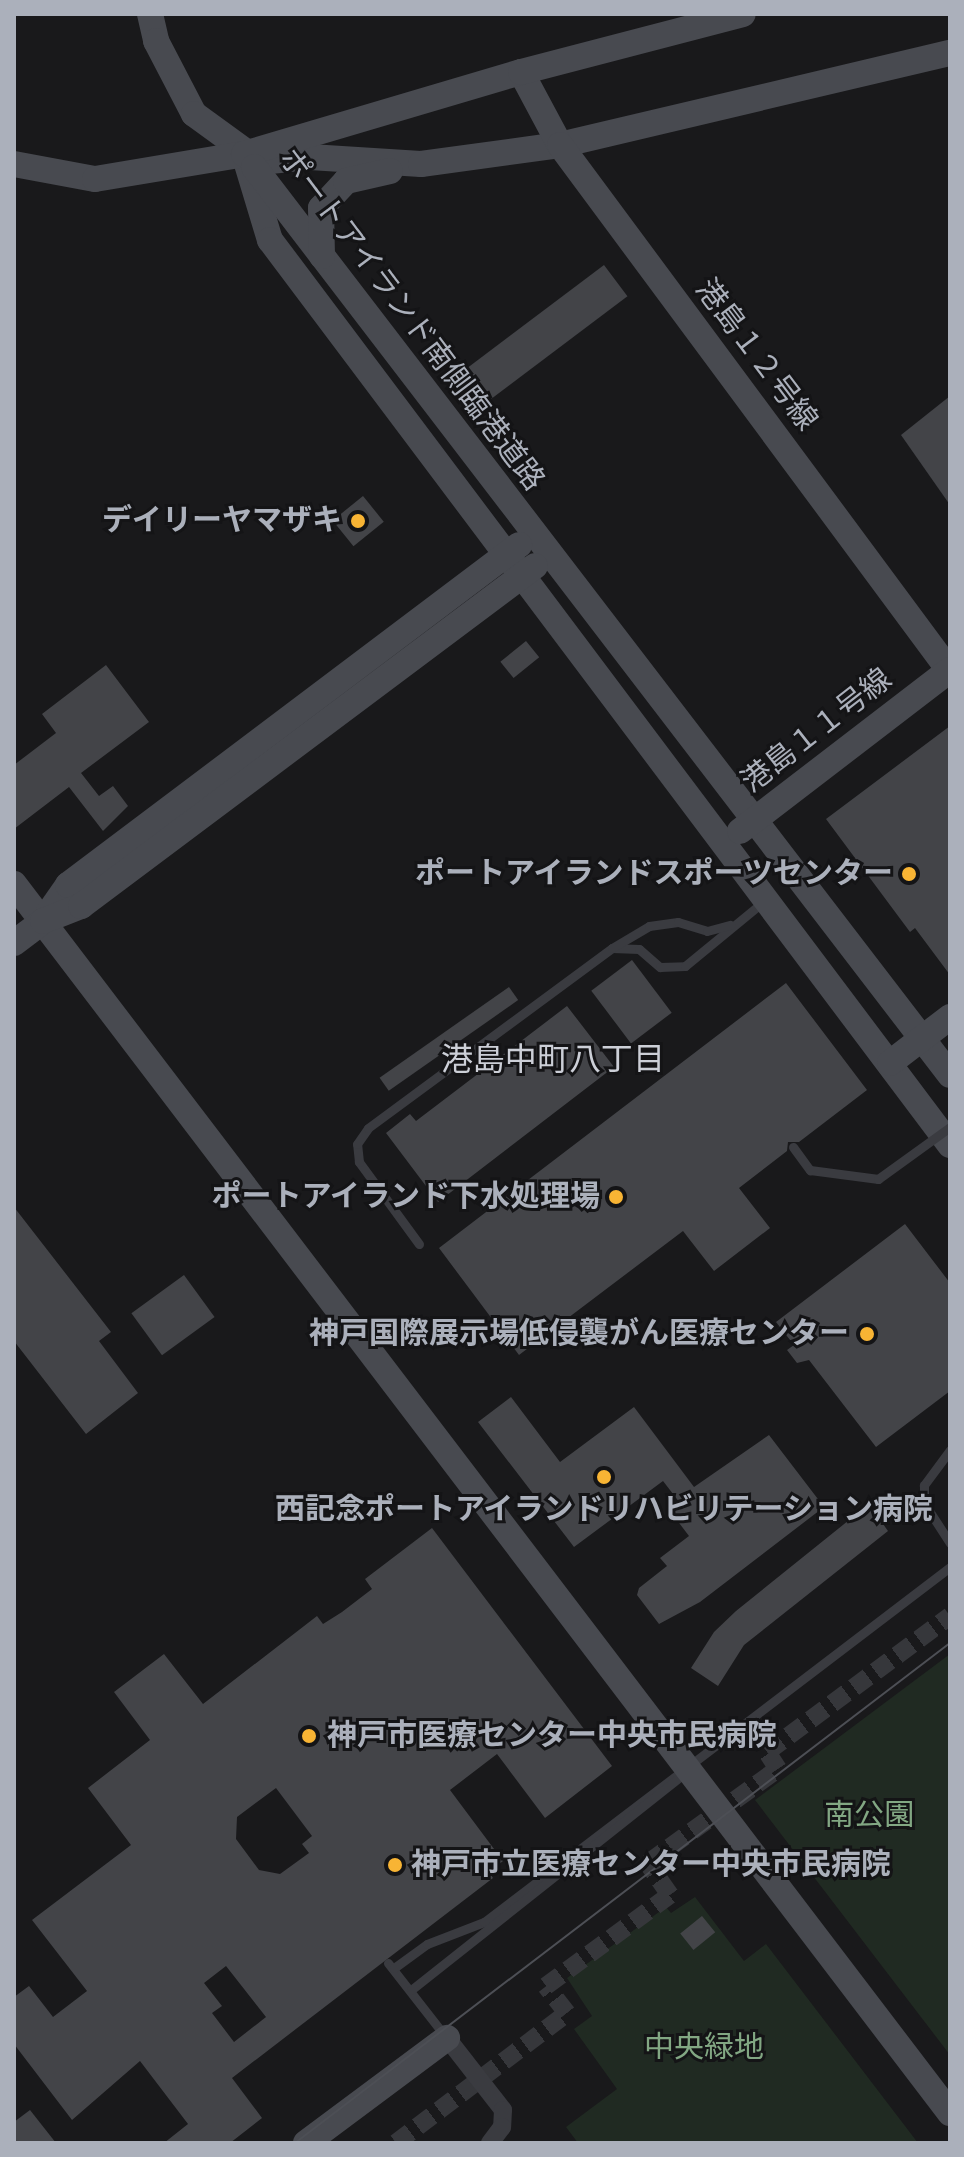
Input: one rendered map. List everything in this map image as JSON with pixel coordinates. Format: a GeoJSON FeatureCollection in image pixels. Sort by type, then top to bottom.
{"type":"FeatureCollection","features":[{"type":"Feature","properties":{"kind":"street"},"geometry":{"type":"LineString","coordinates":[[150,14],[156,41],[194,114],[244,154],[260,162],[310,157],[421,164]]}},
{"type":"Feature","properties":{"kind":"street"},"geometry":{"type":"LineString","coordinates":[[14,164],[95,179],[244,154],[521,72],[743,14]]}},
{"type":"Feature","properties":{"kind":"street"},"geometry":{"type":"LineString","coordinates":[[322,256],[321,208],[346,181],[421,164],[560,145],[950,53]]}},
{"type":"Feature","properties":{"kind":"street","name":"港島１２号線"},"geometry":{"type":"LineString","coordinates":[[521,72],[560,145],[950,670]]}},
{"type":"Feature","properties":{"kind":"street","name":"ポートアイランド南側臨港道路"},"geometry":{"type":"LineString","coordinates":[[244,154],[754,820],[947,1066]]}},
{"type":"Feature","properties":{"kind":"street","name":"ポートアイランド南側臨港道路"},"geometry":{"type":"LineString","coordinates":[[244,154],[270,240],[950,1145]]}},
{"type":"Feature","properties":{"kind":"street"},"geometry":{"type":"LineString","coordinates":[[14,943],[43,921],[81,906],[542,543]]}},
{"type":"Feature","properties":{"kind":"street","name":"港島１１号線"},"geometry":{"type":"LineString","coordinates":[[723,843],[950,670]]}},
{"type":"Feature","properties":{"kind":"street"},"geometry":{"type":"LineString","coordinates":[[14,884],[950,2113]]}},
{"type":"Feature","properties":{"kind":"street"},"geometry":{"type":"LineString","coordinates":[[890,1063],[950,1017]]}},
{"type":"Feature","properties":{"kind":"street"},"geometry":{"type":"LineString","coordinates":[[910,1090],[947,1066]]}},
{"type":"Feature","properties":{"kind":"street"},"geometry":{"type":"LineString","coordinates":[[306,2143],[447,2038],[503,2110],[502,2127],[490,2143]]}},
{"type":"Feature","properties":{"kind":"lane"},"geometry":{"type":"LineString","coordinates":[[612,948],[639,949],[660,967],[685,966],[730,925],[766,899]]}},
{"type":"Feature","properties":{"kind":"lane"},"geometry":{"type":"LineString","coordinates":[[419,1244],[359,1162],[357,1144],[368,1128],[612,948],[649,926],[678,922],[707,931],[730,925]]}},
{"type":"Feature","properties":{"kind":"lane"},"geometry":{"type":"LineString","coordinates":[[793,1147],[810,1170],[878,1179],[950,1127]]}},
{"type":"Feature","properties":{"kind":"lane"},"geometry":{"type":"LineString","coordinates":[[950,1450],[924,1485],[924,1503],[950,1543]]}},
{"type":"Feature","properties":{"kind":"lane"},"geometry":{"type":"LineString","coordinates":[[447,2038],[391,1966],[427,1944],[484,1922],[950,1567]]}},
{"type":"Feature","properties":{"kind":"lane"},"geometry":{"type":"LineString","coordinates":[[411,1990],[668,1791],[687,1768]]}},
{"type":"Feature","properties":{"kind":"green space","name":"南公園"},"geometry":{"type":"Polygon","coordinates":[[[950,1654],[950,2055],[755,1800],[950,1654]]]}},
{"type":"Feature","properties":{"kind":"green space","name":"中央緑地"},"geometry":{"type":"Polygon","coordinates":[[[695,1897],[744,1961],[766,1944],[918,2143],[578,2143],[566,2127],[617,2089],[574,2029],[592,2016],[567,1978],[666,1907],[671,1913],[695,1897]]]}},
{"type":"Feature","properties":{"kind":"building"},"geometry":{"type":"Polygon","coordinates":[[[604,265],[627,296],[482,406],[459,375],[604,265]]]}},
{"type":"Feature","properties":{"kind":"building"},"geometry":{"type":"Polygon","coordinates":[[[950,396],[950,505],[901,435],[950,396]]]}},
{"type":"Feature","properties":{"kind":"building","name":"デイリーヤマザキ"},"geometry":{"type":"Polygon","coordinates":[[[363,496],[384,522],[353,546],[333,521],[363,496]]]}},
{"type":"Feature","properties":{"kind":"building"},"geometry":{"type":"Polygon","coordinates":[[[526,641],[539,657],[514,678],[500,662],[526,641]]]}},
{"type":"Feature","properties":{"kind":"building"},"geometry":{"type":"Polygon","coordinates":[[[106,665],[149,722],[81,773],[99,796],[113,786],[128,806],[103,831],[69,787],[14,829],[14,765],[56,733],[42,714],[106,665]]]}},
{"type":"Feature","properties":{"kind":"building","name":"ポートアイランドスポーツセンター"},"geometry":{"type":"Polygon","coordinates":[[[950,726],[950,975],[915,928],[910,932],[826,819],[950,726]]]}},
{"type":"Feature","properties":{"kind":"building"},"geometry":{"type":"Polygon","coordinates":[[[632,960],[672,1013],[631,1043],[591,991],[632,960]]]}},
{"type":"Feature","properties":{"kind":"building","name":"ポートアイランド下水処理場"},"geometry":{"type":"Polygon","coordinates":[[[786,983],[867,1090],[799,1142],[788,1142],[787,1151],[739,1188],[770,1228],[714,1271],[683,1231],[519,1355],[439,1248],[786,983]]]}},
{"type":"Feature","properties":{"kind":"building"},"geometry":{"type":"Polygon","coordinates":[[[509,987],[518,1000],[389,1091],[380,1078],[509,987]]]}},
{"type":"Feature","properties":{"kind":"building"},"geometry":{"type":"Polygon","coordinates":[[[567,1006],[614,1067],[438,1202],[386,1133],[410,1114],[416,1121],[567,1006]]]}},
{"type":"Feature","properties":{"kind":"building"},"geometry":{"type":"Polygon","coordinates":[[[14,1207],[111,1332],[99,1341],[138,1393],[86,1434],[14,1341],[14,1207]]]}},
{"type":"Feature","properties":{"kind":"building","name":"神戸国際展示場低侵襲がん医療センター"},"geometry":{"type":"Polygon","coordinates":[[[905,1224],[950,1283],[950,1391],[876,1447],[809,1360],[797,1363],[787,1350],[794,1345],[776,1322],[905,1224]]]}},
{"type":"Feature","properties":{"kind":"building"},"geometry":{"type":"Polygon","coordinates":[[[184,1275],[215,1317],[162,1355],[131,1313],[184,1275]]]}},
{"type":"Feature","properties":{"kind":"building"},"geometry":{"type":"Polygon","coordinates":[[[511,1397],[560,1462],[634,1407],[694,1487],[769,1435],[824,1507],[700,1602],[659,1624],[637,1595],[639,1588],[667,1566],[660,1558],[689,1536],[670,1511],[680,1503],[663,1481],[574,1547],[478,1422],[511,1397]]]}},
{"type":"Feature","properties":{"kind":"building"},"geometry":{"type":"Polygon","coordinates":[[[869,1504],[888,1531],[744,1645],[718,1686],[691,1668],[714,1632],[736,1611],[869,1504]]]}},
{"type":"Feature","properties":{"kind":"building","name":"神戸市立医療センター中央市民病院"},"geometry":{"type":"Polygon","coordinates":[[[432,1528],[612,1766],[545,1818],[497,1754],[450,1790],[503,1861],[489,1872],[493,1878],[232,2078],[262,2118],[230,2143],[164,2143],[188,2124],[140,2061],[72,2120],[14,2044],[14,1997],[29,1986],[53,2017],[87,1991],[32,1920],[131,1845],[88,1788],[150,1740],[114,1692],[164,1654],[203,1704],[317,1616],[323,1624],[372,1589],[365,1579],[432,1528]],[[276,1788],[237,1817],[236,1839],[259,1870],[280,1874],[309,1853],[302,1844],[312,1836],[276,1788]],[[226,1966],[204,1983],[222,2006],[212,2013],[234,2042],[266,2017],[226,1966]]]}},
{"type":"Feature","properties":{"kind":"building"},"geometry":{"type":"Polygon","coordinates":[[[702,1916],[715,1932],[693,1950],[680,1934],[702,1916]]]}},
{"type":"Feature","properties":{"kind":"building"},"geometry":{"type":"Polygon","coordinates":[[[30,2110],[56,2143],[14,2143],[14,2122],[30,2110]]]}},
{"type":"Feature","properties":{"kind":"tunnel"},"geometry":{"type":"LineString","coordinates":[[396,2143],[567,2013],[546,1986],[670,1895],[648,1863],[778,1769],[767,1752],[950,1616]]}},
{"type":"Feature","properties":{"kind":"tram line"},"geometry":{"type":"LineString","coordinates":[[295,2143],[950,1643]]}},
{"type":"Feature","properties":{"kind":"place","name":"デイリーヤマザキ"},"geometry":{"type":"Point","coordinates":[358,521]}},
{"type":"Feature","properties":{"kind":"place","name":"ポートアイランドスポーツセンター"},"geometry":{"type":"Point","coordinates":[909,874]}},
{"type":"Feature","properties":{"kind":"place","name":"ポートアイランド下水処理場"},"geometry":{"type":"Point","coordinates":[616,1197]}},
{"type":"Feature","properties":{"kind":"place","name":"神戸国際展示場低侵襲がん医療センター"},"geometry":{"type":"Point","coordinates":[867,1334]}},
{"type":"Feature","properties":{"kind":"place","name":"西記念ポートアイランドリハビリテーション病院"},"geometry":{"type":"Point","coordinates":[604,1477]}},
{"type":"Feature","properties":{"kind":"place","name":"神戸市医療センター中央市民病院"},"geometry":{"type":"Point","coordinates":[309,1736]}},
{"type":"Feature","properties":{"kind":"place","name":"神戸市立医療センター中央市民病院"},"geometry":{"type":"Point","coordinates":[395,1865]}},
{"type":"Feature","properties":{"kind":"district","name":"港島中町八丁目"},"geometry":{"type":"Point","coordinates":[553,1061]}}]}
